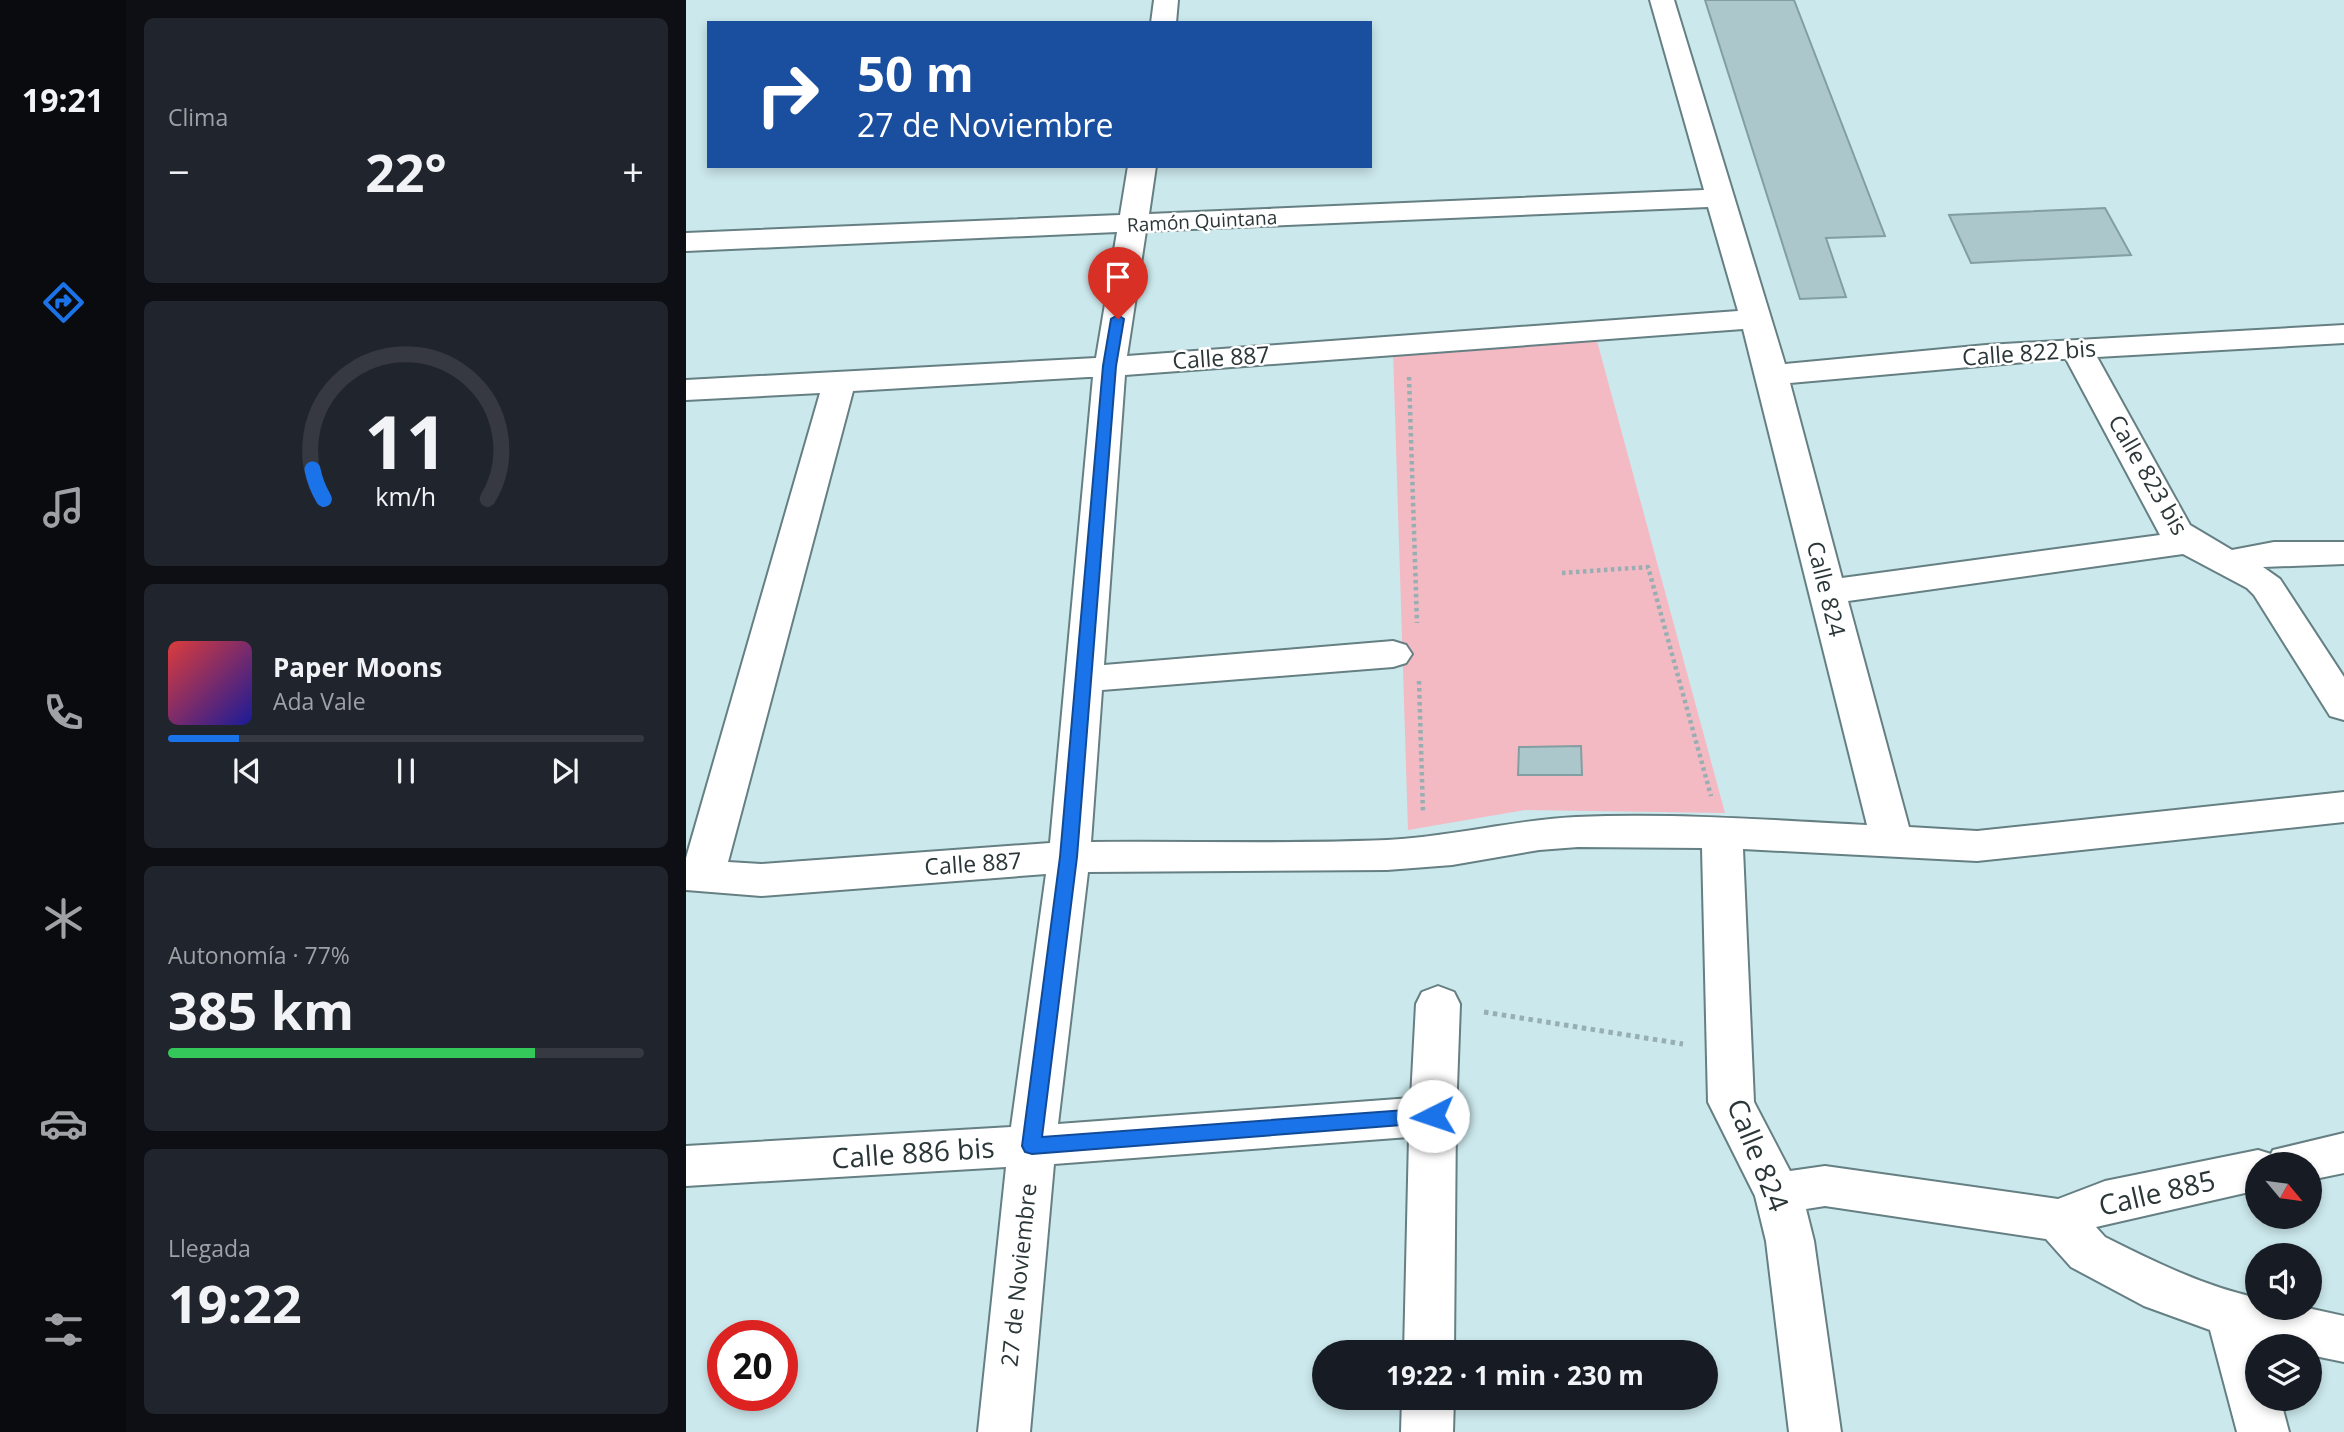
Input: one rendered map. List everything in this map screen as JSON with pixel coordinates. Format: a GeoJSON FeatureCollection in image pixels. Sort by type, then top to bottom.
{"type":"FeatureCollection","features":[{"type":"Feature","properties":{"kind":"street"},"geometry":{"type":"LineString","coordinates":[[1163,21],[1166,0]]}},
{"type":"Feature","properties":{"kind":"street"},"geometry":{"type":"LineString","coordinates":[[1662,0],[1772,375]]}},
{"type":"Feature","properties":{"kind":"street","name":"27 de Noviembre"},"geometry":{"type":"LineString","coordinates":[[1004,1432],[1032,1146],[1069,857],[1110,366],[1142,168]]}},
{"type":"Feature","properties":{"kind":"street","name":"Ramón Quintana"},"geometry":{"type":"LineString","coordinates":[[686,242],[1719,198]]}},
{"type":"Feature","properties":{"kind":"street","name":"Calle 887"},"geometry":{"type":"LineString","coordinates":[[686,390],[839,384],[1756,319]]}},
{"type":"Feature","properties":{"kind":"street","name":"Calle 822 bis"},"geometry":{"type":"LineString","coordinates":[[1772,375],[1842,366],[2344,334]]}},
{"type":"Feature","properties":{"kind":"street","name":"Calle 823 bis"},"geometry":{"type":"LineString","coordinates":[[2077,350],[2176,532],[2188,542],[2260,580],[2267,587],[2344,707]]}},
{"type":"Feature","properties":{"kind":"street","name":"Calle 824"},"geometry":{"type":"LineString","coordinates":[[1772,375],[1892,842]]}},
{"type":"Feature","properties":{"kind":"street"},"geometry":{"type":"LineString","coordinates":[[695,875],[839,384]]}},
{"type":"Feature","properties":{"kind":"street"},"geometry":{"type":"LineString","coordinates":[[1826,592],[2188,542]]}},
{"type":"Feature","properties":{"kind":"street"},"geometry":{"type":"LineString","coordinates":[[2226,563],[2274,553],[2344,553]]}},
{"type":"Feature","properties":{"kind":"street"},"geometry":{"type":"LineString","coordinates":[[1085,679],[1410,654]]}},
{"type":"Feature","properties":{"kind":"street","name":"Calle 887"},"geometry":{"type":"LineString","coordinates":[[695,875],[761,880],[1069,857],[1405,853],[1578,832],[1722,834],[1977,846],[2344,807]]}},
{"type":"Feature","properties":{"kind":"street","name":"Calle 824"},"geometry":{"type":"LineString","coordinates":[[1722,834],[1731,1102],[1747,1138],[1778,1193],[1790,1241],[1815,1432]]}},
{"type":"Feature","properties":{"kind":"street"},"geometry":{"type":"LineString","coordinates":[[1429,1340],[1438,1004]]}},
{"type":"Feature","properties":{"kind":"street","name":"Calle 886 bis"},"geometry":{"type":"LineString","coordinates":[[686,1166],[1032,1146],[1433,1116]]}},
{"type":"Feature","properties":{"kind":"street"},"geometry":{"type":"LineString","coordinates":[[2322,1157],[2344,1153]]}},
{"type":"Feature","properties":{"kind":"street","name":"Calle 885"},"geometry":{"type":"LineString","coordinates":[[2059,1220],[2105,1202],[2245,1173]]}},
{"type":"Feature","properties":{"kind":"street"},"geometry":{"type":"LineString","coordinates":[[1778,1193],[1825,1186],[2059,1220],[2088,1252],[2162,1290],[2231,1315],[2344,1339]]}},
{"type":"Feature","properties":{"kind":"street"},"geometry":{"type":"LineString","coordinates":[[2231,1315],[2263,1432]]}},
{"type":"Feature","properties":{"kind":"street"},"geometry":{"type":"LineString","coordinates":[[1427,1432],[1428,1410]]}},
{"type":"Feature","properties":{"kind":"path"},"geometry":{"type":"LineString","coordinates":[[1405,853],[1410,654],[1408,344]]}},
{"type":"Feature","properties":{"kind":"path"},"geometry":{"type":"LineString","coordinates":[[1562,573],[1648,567],[1722,834]]}},
{"type":"Feature","properties":{"kind":"path"},"geometry":{"type":"LineString","coordinates":[[1438,1004],[1730,1052]]}},
{"type":"Feature","properties":{"kind":"shaded area"},"geometry":{"type":"Polygon","coordinates":[[[1597,341],[1725,813],[1525,810],[1408,830],[1393,351],[1597,341]]]}},
{"type":"Feature","properties":{"kind":"building"},"geometry":{"type":"Polygon","coordinates":[[[1705,0],[1794,0],[1885,236],[1826,238],[1846,297],[1800,299],[1705,0]]]}},
{"type":"Feature","properties":{"kind":"building"},"geometry":{"type":"Polygon","coordinates":[[[2105,208],[2131,255],[1971,263],[1949,215],[2105,208]]]}},
{"type":"Feature","properties":{"kind":"building"},"geometry":{"type":"Polygon","coordinates":[[[1581,746],[1582,775],[1518,775],[1519,747],[1581,746]]]}},
{"type":"Feature","properties":{"kind":"route"},"geometry":{"type":"LineString","coordinates":[[1118,319],[1110,366],[1069,857],[1032,1146],[1433,1116]]}}]}
